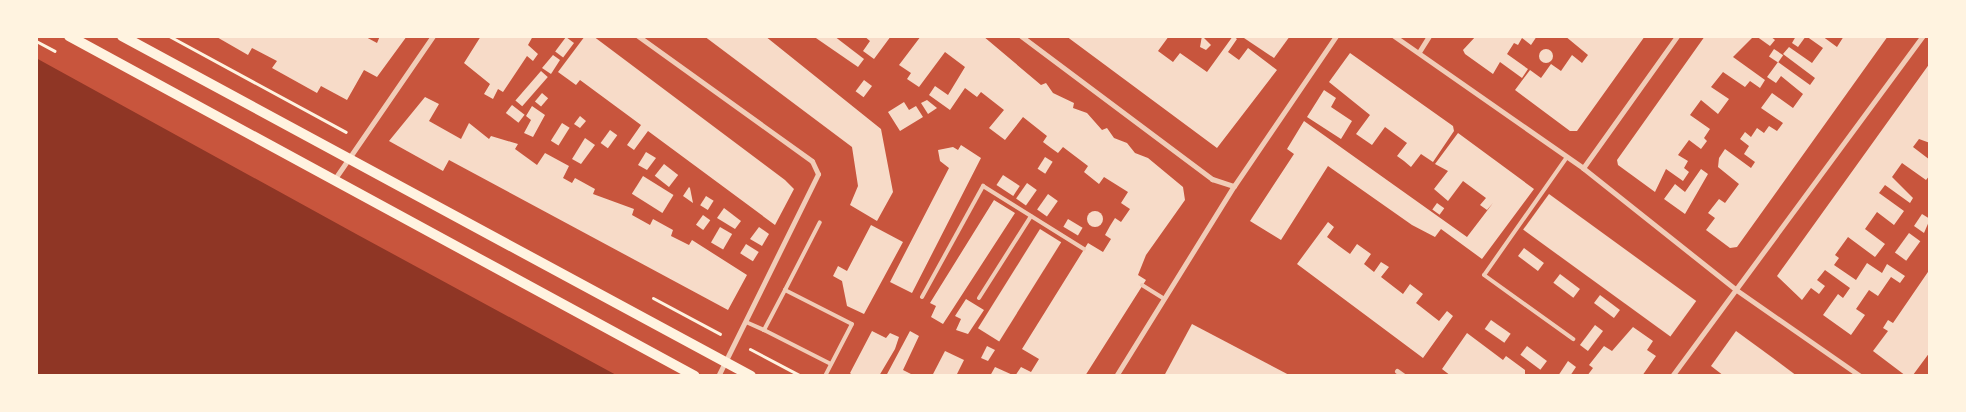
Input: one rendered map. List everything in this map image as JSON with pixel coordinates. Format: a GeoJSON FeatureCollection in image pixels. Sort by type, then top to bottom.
{"type":"FeatureCollection","features":[{"type":"Feature","properties":{"kind":"main road"},"geometry":{"type":"LineString","coordinates":[[69,36],[695,376]]}},
{"type":"Feature","properties":{"kind":"main road"},"geometry":{"type":"LineString","coordinates":[[122,36],[751,376]]}},
{"type":"Feature","properties":{"kind":"street"},"geometry":{"type":"LineString","coordinates":[[334,180],[358,139],[433,36]]}},
{"type":"Feature","properties":{"kind":"street"},"geometry":{"type":"LineString","coordinates":[[638,36],[812,161],[818,174],[718,376]]}},
{"type":"Feature","properties":{"kind":"street"},"geometry":{"type":"LineString","coordinates":[[1021,36],[1212,179],[1234,186]]}},
{"type":"Feature","properties":{"kind":"street"},"geometry":{"type":"LineString","coordinates":[[1116,376],[1234,186],[1336,36]]}},
{"type":"Feature","properties":{"kind":"street"},"geometry":{"type":"LineString","coordinates":[[1394,36],[1568,157],[1735,289],[1860,376]]}},
{"type":"Feature","properties":{"kind":"street"},"geometry":{"type":"LineString","coordinates":[[1419,52],[1429,36]]}},
{"type":"Feature","properties":{"kind":"street"},"geometry":{"type":"LineString","coordinates":[[1583,168],[1677,36]]}},
{"type":"Feature","properties":{"kind":"street"},"geometry":{"type":"LineString","coordinates":[[1672,376],[1923,36]]}},
{"type":"Feature","properties":{"kind":"street"},"geometry":{"type":"LineString","coordinates":[[1397,371],[1404,376]]}},
{"type":"Feature","properties":{"kind":"lane"},"geometry":{"type":"LineString","coordinates":[[1568,157],[1484,275],[1573,339]]}},
{"type":"Feature","properties":{"kind":"lane"},"geometry":{"type":"LineString","coordinates":[[922,297],[983,186],[1084,249]]}},
{"type":"Feature","properties":{"kind":"lane"},"geometry":{"type":"LineString","coordinates":[[979,298],[1031,216]]}},
{"type":"Feature","properties":{"kind":"lane"},"geometry":{"type":"LineString","coordinates":[[764,330],[820,222]]}},
{"type":"Feature","properties":{"kind":"lane"},"geometry":{"type":"LineString","coordinates":[[1142,286],[1164,299]]}},
{"type":"Feature","properties":{"kind":"lane"},"geometry":{"type":"LineString","coordinates":[[785,290],[852,324],[825,376]]}},
{"type":"Feature","properties":{"kind":"lane"},"geometry":{"type":"LineString","coordinates":[[746,322],[831,364]]}},
{"type":"Feature","properties":{"kind":"path"},"geometry":{"type":"LineString","coordinates":[[169,36],[358,139]]}},
{"type":"Feature","properties":{"kind":"path"},"geometry":{"type":"LineString","coordinates":[[642,293],[800,376]]}},
{"type":"Feature","properties":{"kind":"shaded area"},"geometry":{"type":"Polygon","coordinates":[[[36,58],[358,235],[618,376],[36,376],[36,58]]]}},
{"type":"Feature","properties":{"kind":"building"},"geometry":{"type":"Polygon","coordinates":[[[215,36],[364,36],[377,43],[380,36],[407,36],[377,77],[364,70],[347,100],[321,86],[317,93],[272,68],[277,61],[252,48],[248,55],[215,36]]]}},
{"type":"Feature","properties":{"kind":"building"},"geometry":{"type":"Polygon","coordinates":[[[481,36],[533,36],[528,45],[538,54],[533,61],[527,56],[503,92],[498,89],[493,99],[484,94],[490,84],[464,63],[481,36]]]}},
{"type":"Feature","properties":{"kind":"building"},"geometry":{"type":"Polygon","coordinates":[[[585,36],[593,36],[785,180],[794,189],[775,225],[648,131],[634,150],[627,145],[641,125],[580,80],[576,85],[558,72],[585,36]]]}},
{"type":"Feature","properties":{"kind":"building"},"geometry":{"type":"Polygon","coordinates":[[[704,36],[765,36],[881,129],[893,192],[877,221],[850,205],[858,186],[852,147],[704,36]]]}},
{"type":"Feature","properties":{"kind":"building"},"geometry":{"type":"Polygon","coordinates":[[[813,36],[834,36],[864,59],[858,67],[813,36]]]}},
{"type":"Feature","properties":{"kind":"building"},"geometry":{"type":"Polygon","coordinates":[[[864,36],[891,36],[874,59],[863,51],[870,41],[864,36]]]}},
{"type":"Feature","properties":{"kind":"building"},"geometry":{"type":"Polygon","coordinates":[[[921,36],[983,36],[1041,85],[1046,83],[1053,93],[1074,103],[1073,108],[1087,113],[1102,130],[1107,128],[1114,138],[1127,143],[1135,153],[1148,158],[1183,187],[1185,200],[1146,255],[1138,275],[1146,280],[1085,376],[1015,376],[1021,367],[1031,372],[1039,359],[1022,349],[1088,243],[1103,252],[1111,239],[1105,235],[1115,218],[1121,222],[1130,209],[1121,203],[1128,192],[1104,177],[1099,184],[1084,172],[1088,166],[1063,147],[1058,153],[1043,142],[1047,136],[1023,117],[1005,140],[989,128],[1004,110],[981,92],[977,97],[965,88],[950,110],[929,95],[935,86],[948,95],[965,67],[945,52],[919,87],[907,79],[911,73],[899,65],[921,36]]]}},
{"type":"Feature","properties":{"kind":"building"},"geometry":{"type":"Polygon","coordinates":[[[1066,36],[1169,36],[1158,51],[1173,62],[1180,53],[1207,72],[1233,36],[1237,39],[1228,52],[1239,60],[1248,48],[1277,70],[1217,148],[1066,36]]]}},
{"type":"Feature","properties":{"kind":"building"},"geometry":{"type":"Polygon","coordinates":[[[1202,36],[1211,45],[1206,50],[1200,47],[1202,36]]]}},
{"type":"Feature","properties":{"kind":"building"},"geometry":{"type":"Polygon","coordinates":[[[1241,36],[1290,36],[1274,58],[1241,36]]]}},
{"type":"Feature","properties":{"kind":"building"},"geometry":{"type":"Polygon","coordinates":[[[1476,36],[1537,36],[1531,45],[1522,38],[1518,45],[1514,43],[1507,54],[1528,69],[1522,78],[1500,62],[1493,74],[1465,54],[1463,50],[1476,36]]]}},
{"type":"Feature","properties":{"kind":"building"},"geometry":{"type":"Polygon","coordinates":[[[1565,36],[1645,36],[1577,131],[1570,131],[1515,90],[1530,70],[1541,78],[1551,64],[1561,71],[1572,55],[1582,63],[1588,55],[1565,36]]]}},
{"type":"Feature","properties":{"kind":"building"},"geometry":{"type":"Polygon","coordinates":[[[1705,36],[1754,36],[1733,57],[1765,80],[1760,88],[1750,81],[1745,87],[1723,72],[1711,87],[1729,99],[1718,114],[1701,100],[1690,115],[1710,129],[1704,138],[1707,141],[1701,149],[1689,140],[1678,155],[1688,161],[1684,168],[1689,172],[1683,181],[1666,169],[1655,192],[1618,165],[1617,160],[1705,36]]]}},
{"type":"Feature","properties":{"kind":"building"},"geometry":{"type":"Polygon","coordinates":[[[1756,36],[1770,36],[1775,40],[1770,46],[1756,36]]]}},
{"type":"Feature","properties":{"kind":"building"},"geometry":{"type":"Polygon","coordinates":[[[1796,36],[1806,36],[1798,47],[1792,43],[1796,36]]]}},
{"type":"Feature","properties":{"kind":"building"},"geometry":{"type":"Polygon","coordinates":[[[1806,36],[1822,36],[1837,47],[1844,36],[1888,36],[1737,247],[1730,248],[1706,230],[1715,218],[1708,213],[1719,199],[1725,203],[1739,184],[1718,167],[1719,158],[1725,149],[1751,168],[1755,162],[1744,154],[1749,146],[1740,139],[1745,132],[1751,137],[1757,128],[1764,133],[1769,126],[1777,131],[1783,123],[1761,108],[1772,93],[1793,108],[1803,94],[1781,76],[1776,83],[1767,77],[1778,62],[1810,85],[1815,78],[1783,54],[1789,47],[1812,63],[1823,48],[1806,36]]]}},
{"type":"Feature","properties":{"kind":"building"},"geometry":{"type":"Polygon","coordinates":[[[566,37],[574,43],[563,57],[555,51],[566,37]]]}},
{"type":"Feature","properties":{"kind":"building"},"geometry":{"type":"Polygon","coordinates":[[[1543,49],[1549,49],[1553,56],[1549,63],[1543,63],[1539,59],[1539,53],[1543,49]]]}},
{"type":"Feature","properties":{"kind":"building"},"geometry":{"type":"Polygon","coordinates":[[[1774,49],[1783,55],[1778,63],[1769,56],[1774,49]]]}},
{"type":"Feature","properties":{"kind":"building"},"geometry":{"type":"Polygon","coordinates":[[[1350,53],[1453,126],[1454,131],[1433,162],[1421,154],[1411,167],[1397,156],[1407,143],[1385,127],[1372,145],[1356,134],[1370,115],[1329,82],[1350,53]]]}},
{"type":"Feature","properties":{"kind":"building"},"geometry":{"type":"Polygon","coordinates":[[[553,55],[560,60],[551,74],[542,68],[553,55]]]}},
{"type":"Feature","properties":{"kind":"building"},"geometry":{"type":"Polygon","coordinates":[[[1930,63],[1930,143],[1919,139],[1913,147],[1930,160],[1930,175],[1926,180],[1902,163],[1892,177],[1913,198],[1910,203],[1885,185],[1879,193],[1904,211],[1894,225],[1877,212],[1865,229],[1885,244],[1875,257],[1848,237],[1835,255],[1839,258],[1834,265],[1856,280],[1867,263],[1882,273],[1887,264],[1905,276],[1900,283],[1891,277],[1878,296],[1869,290],[1856,309],[1865,315],[1851,335],[1823,315],[1838,294],[1843,298],[1850,288],[1825,270],[1817,280],[1825,286],[1819,294],[1811,288],[1802,300],[1777,276],[1930,63]]]}},
{"type":"Feature","properties":{"kind":"building"},"geometry":{"type":"Polygon","coordinates":[[[541,71],[548,77],[522,106],[515,100],[541,71]]]}},
{"type":"Feature","properties":{"kind":"building"},"geometry":{"type":"Polygon","coordinates":[[[864,80],[872,86],[864,97],[856,91],[864,80]]]}},
{"type":"Feature","properties":{"kind":"building"},"geometry":{"type":"Polygon","coordinates":[[[1324,90],[1336,98],[1331,107],[1352,121],[1341,139],[1307,117],[1324,90]]]}},
{"type":"Feature","properties":{"kind":"building"},"geometry":{"type":"Polygon","coordinates":[[[542,93],[548,98],[541,107],[535,101],[542,93]]]}},
{"type":"Feature","properties":{"kind":"building"},"geometry":{"type":"Polygon","coordinates":[[[425,97],[439,104],[429,121],[461,139],[469,123],[489,139],[491,136],[518,144],[515,149],[537,165],[545,153],[569,166],[563,178],[572,183],[575,178],[595,189],[593,194],[634,209],[632,215],[650,225],[653,219],[673,230],[671,236],[689,245],[692,240],[747,275],[728,310],[449,160],[443,171],[389,141],[425,97]]]}},
{"type":"Feature","properties":{"kind":"building"},"geometry":{"type":"Polygon","coordinates":[[[927,100],[937,108],[928,114],[921,103],[927,100]]]}},
{"type":"Feature","properties":{"kind":"building"},"geometry":{"type":"Polygon","coordinates":[[[904,102],[909,110],[916,106],[923,117],[900,131],[888,112],[904,102]]]}},
{"type":"Feature","properties":{"kind":"building"},"geometry":{"type":"Polygon","coordinates":[[[512,105],[525,115],[518,123],[506,113],[512,105]]]}},
{"type":"Feature","properties":{"kind":"building"},"geometry":{"type":"Polygon","coordinates":[[[532,106],[545,115],[533,137],[524,133],[531,120],[526,116],[532,106]]]}},
{"type":"Feature","properties":{"kind":"building"},"geometry":{"type":"Polygon","coordinates":[[[580,116],[586,121],[580,128],[574,124],[580,116]]]}},
{"type":"Feature","properties":{"kind":"building"},"geometry":{"type":"Polygon","coordinates":[[[1304,121],[1467,237],[1493,203],[1487,210],[1480,205],[1486,198],[1463,181],[1448,201],[1434,189],[1448,171],[1435,164],[1458,133],[1534,189],[1482,259],[1441,229],[1435,237],[1412,225],[1328,166],[1281,240],[1250,221],[1294,154],[1287,149],[1304,121]]]}},
{"type":"Feature","properties":{"kind":"building"},"geometry":{"type":"Polygon","coordinates":[[[562,123],[570,128],[559,146],[551,141],[562,123]]]}},
{"type":"Feature","properties":{"kind":"building"},"geometry":{"type":"Polygon","coordinates":[[[610,130],[617,135],[608,148],[601,143],[610,130]]]}},
{"type":"Feature","properties":{"kind":"building"},"geometry":{"type":"Polygon","coordinates":[[[585,138],[595,145],[581,164],[572,159],[585,138]]]}},
{"type":"Feature","properties":{"kind":"building"},"geometry":{"type":"Polygon","coordinates":[[[961,145],[981,158],[912,293],[890,282],[949,168],[940,161],[938,150],[953,147],[958,150],[961,145]]]}},
{"type":"Feature","properties":{"kind":"building"},"geometry":{"type":"Polygon","coordinates":[[[646,152],[656,158],[647,170],[638,165],[646,152]]]}},
{"type":"Feature","properties":{"kind":"building"},"geometry":{"type":"Polygon","coordinates":[[[1045,157],[1053,162],[1045,174],[1038,169],[1045,157]]]}},
{"type":"Feature","properties":{"kind":"building"},"geometry":{"type":"Polygon","coordinates":[[[664,164],[678,175],[669,187],[655,176],[664,164]]]}},
{"type":"Feature","properties":{"kind":"building"},"geometry":{"type":"Polygon","coordinates":[[[1701,169],[1708,174],[1685,214],[1664,199],[1675,184],[1685,192],[1701,169]]]}},
{"type":"Feature","properties":{"kind":"building"},"geometry":{"type":"Polygon","coordinates":[[[1003,175],[1020,186],[1013,196],[996,185],[1003,175]]]}},
{"type":"Feature","properties":{"kind":"building"},"geometry":{"type":"Polygon","coordinates":[[[643,176],[674,195],[662,213],[632,194],[643,176]]]}},
{"type":"Feature","properties":{"kind":"building"},"geometry":{"type":"Polygon","coordinates":[[[1027,183],[1037,190],[1026,205],[1016,199],[1027,183]]]}},
{"type":"Feature","properties":{"kind":"building"},"geometry":{"type":"Polygon","coordinates":[[[690,188],[693,203],[683,196],[690,188]]]}},
{"type":"Feature","properties":{"kind":"building"},"geometry":{"type":"Polygon","coordinates":[[[1048,194],[1058,201],[1047,216],[1037,210],[1048,194]]]}},
{"type":"Feature","properties":{"kind":"building"},"geometry":{"type":"Polygon","coordinates":[[[1549,194],[1696,301],[1670,337],[1523,230],[1549,194]]]}},
{"type":"Feature","properties":{"kind":"building"},"geometry":{"type":"Polygon","coordinates":[[[706,196],[714,201],[708,210],[700,205],[706,196]]]}},
{"type":"Feature","properties":{"kind":"building"},"geometry":{"type":"Polygon","coordinates":[[[994,200],[1015,213],[943,324],[931,317],[936,306],[930,303],[994,200]]]}},
{"type":"Feature","properties":{"kind":"building"},"geometry":{"type":"Polygon","coordinates":[[[1437,203],[1444,208],[1440,215],[1432,209],[1437,203]]]}},
{"type":"Feature","properties":{"kind":"building"},"geometry":{"type":"Polygon","coordinates":[[[724,208],[741,221],[735,229],[717,218],[724,208]]]}},
{"type":"Feature","properties":{"kind":"building"},"geometry":{"type":"Polygon","coordinates":[[[1095,211],[1103,219],[1095,227],[1087,219],[1095,211]]]}},
{"type":"Feature","properties":{"kind":"building"},"geometry":{"type":"Polygon","coordinates":[[[1922,214],[1930,219],[1924,233],[1914,226],[1922,214]]]}},
{"type":"Feature","properties":{"kind":"building"},"geometry":{"type":"Polygon","coordinates":[[[703,215],[710,220],[703,230],[696,225],[703,215]]]}},
{"type":"Feature","properties":{"kind":"building"},"geometry":{"type":"Polygon","coordinates":[[[1068,219],[1083,228],[1078,235],[1063,227],[1068,219]]]}},
{"type":"Feature","properties":{"kind":"building"},"geometry":{"type":"Polygon","coordinates":[[[1328,222],[1334,227],[1327,237],[1350,254],[1357,244],[1371,254],[1364,264],[1374,272],[1381,262],[1389,267],[1381,277],[1403,294],[1410,284],[1423,294],[1416,303],[1439,321],[1447,311],[1453,316],[1423,358],[1297,264],[1328,222]]]}},
{"type":"Feature","properties":{"kind":"building"},"geometry":{"type":"Polygon","coordinates":[[[871,225],[903,242],[864,314],[847,306],[842,281],[833,276],[838,266],[847,271],[871,225]]]}},
{"type":"Feature","properties":{"kind":"building"},"geometry":{"type":"Polygon","coordinates":[[[720,227],[732,234],[723,250],[711,243],[720,227]]]}},
{"type":"Feature","properties":{"kind":"building"},"geometry":{"type":"Polygon","coordinates":[[[759,227],[769,234],[762,246],[750,239],[759,227]]]}},
{"type":"Feature","properties":{"kind":"building"},"geometry":{"type":"Polygon","coordinates":[[[1040,229],[1061,242],[999,341],[978,328],[1040,229]]]}},
{"type":"Feature","properties":{"kind":"building"},"geometry":{"type":"Polygon","coordinates":[[[1909,233],[1920,241],[1906,261],[1895,252],[1909,233]]]}},
{"type":"Feature","properties":{"kind":"building"},"geometry":{"type":"Polygon","coordinates":[[[746,244],[759,252],[753,261],[740,253],[746,244]]]}},
{"type":"Feature","properties":{"kind":"building"},"geometry":{"type":"Polygon","coordinates":[[[1524,248],[1544,263],[1538,271],[1518,256],[1524,248]]]}},
{"type":"Feature","properties":{"kind":"building"},"geometry":{"type":"Polygon","coordinates":[[[1930,269],[1930,352],[1913,375],[1906,376],[1873,351],[1888,331],[1883,328],[1888,320],[1893,323],[1930,269]]]}},
{"type":"Feature","properties":{"kind":"building"},"geometry":{"type":"Polygon","coordinates":[[[1560,274],[1580,289],[1573,298],[1553,283],[1560,274]]]}},
{"type":"Feature","properties":{"kind":"building"},"geometry":{"type":"Polygon","coordinates":[[[1600,295],[1620,310],[1614,318],[1594,303],[1600,295]]]}},
{"type":"Feature","properties":{"kind":"building"},"geometry":{"type":"Polygon","coordinates":[[[966,299],[984,310],[968,334],[956,330],[961,319],[955,316],[966,299]]]}},
{"type":"Feature","properties":{"kind":"building"},"geometry":{"type":"Polygon","coordinates":[[[1491,320],[1511,334],[1504,343],[1485,329],[1491,320]]]}},
{"type":"Feature","properties":{"kind":"building"},"geometry":{"type":"Polygon","coordinates":[[[1192,324],[1291,376],[1164,376],[1192,324]]]}},
{"type":"Feature","properties":{"kind":"building"},"geometry":{"type":"Polygon","coordinates":[[[1595,325],[1603,331],[1588,351],[1580,345],[1595,325]]]}},
{"type":"Feature","properties":{"kind":"building"},"geometry":{"type":"Polygon","coordinates":[[[1633,327],[1653,341],[1647,350],[1656,356],[1642,376],[1587,376],[1593,368],[1589,365],[1604,346],[1612,351],[1633,327]]]}},
{"type":"Feature","properties":{"kind":"building"},"geometry":{"type":"Polygon","coordinates":[[[872,331],[886,338],[890,333],[899,337],[895,349],[879,376],[853,376],[850,373],[872,331]]]}},
{"type":"Feature","properties":{"kind":"building"},"geometry":{"type":"Polygon","coordinates":[[[910,331],[919,336],[903,370],[915,376],[886,376],[910,331]]]}},
{"type":"Feature","properties":{"kind":"building"},"geometry":{"type":"Polygon","coordinates":[[[1736,331],[1797,376],[1724,376],[1711,366],[1736,331]]]}},
{"type":"Feature","properties":{"kind":"building"},"geometry":{"type":"Polygon","coordinates":[[[1467,333],[1503,360],[1506,356],[1525,370],[1525,376],[1451,376],[1442,369],[1467,333]]]}},
{"type":"Feature","properties":{"kind":"building"},"geometry":{"type":"Polygon","coordinates":[[[987,346],[995,350],[988,361],[981,358],[987,346]]]}},
{"type":"Feature","properties":{"kind":"building"},"geometry":{"type":"Polygon","coordinates":[[[1527,346],[1547,361],[1540,370],[1520,355],[1527,346]]]}},
{"type":"Feature","properties":{"kind":"building"},"geometry":{"type":"Polygon","coordinates":[[[945,351],[964,360],[956,376],[932,376],[945,351]]]}},
{"type":"Feature","properties":{"kind":"building"},"geometry":{"type":"Polygon","coordinates":[[[1568,361],[1576,367],[1570,376],[1558,376],[1568,361]]]}},
{"type":"Feature","properties":{"kind":"building"},"geometry":{"type":"Polygon","coordinates":[[[995,367],[1015,376],[990,376],[995,367]]]}}]}
